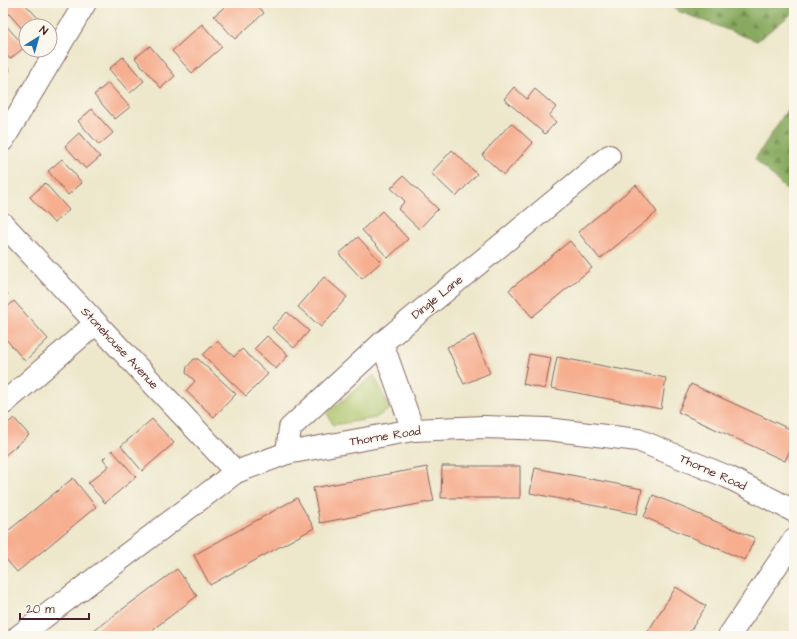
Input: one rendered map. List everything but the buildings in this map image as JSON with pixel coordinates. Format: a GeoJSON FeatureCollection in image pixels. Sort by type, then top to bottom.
{"type":"FeatureCollection","features":[{"type":"Feature","properties":{"kind":"street"},"geometry":{"type":"LineString","coordinates":[[3,140],[85,3]]}},
{"type":"Feature","properties":{"kind":"street","name":"Dingle Lane"},"geometry":{"type":"LineString","coordinates":[[287,453],[290,428],[382,343],[609,156]]}},
{"type":"Feature","properties":{"kind":"street","name":"Stonehouse Avenue"},"geometry":{"type":"LineString","coordinates":[[3,224],[236,472]]}},
{"type":"Feature","properties":{"kind":"street"},"geometry":{"type":"LineString","coordinates":[[3,404],[96,323]]}},
{"type":"Feature","properties":{"kind":"street"},"geometry":{"type":"LineString","coordinates":[[382,343],[413,430]]}},
{"type":"Feature","properties":{"kind":"street","name":"Thorne Road"},"geometry":{"type":"LineString","coordinates":[[19,636],[236,472],[287,453],[413,430],[500,427],[547,430],[638,440],[728,477],[794,511]]}},
{"type":"Feature","properties":{"kind":"street"},"geometry":{"type":"LineString","coordinates":[[729,636],[794,540]]}},
{"type":"Feature","properties":{"kind":"green space"},"geometry":{"type":"Polygon","coordinates":[[[671,3],[794,3],[794,12],[757,41],[678,11],[671,3]]]}},
{"type":"Feature","properties":{"kind":"green space"},"geometry":{"type":"Polygon","coordinates":[[[794,99],[794,197],[755,159],[794,99]]]}},
{"type":"Feature","properties":{"kind":"green space"},"geometry":{"type":"Polygon","coordinates":[[[374,375],[390,409],[375,418],[333,425],[327,413],[374,375]]]}}]}
